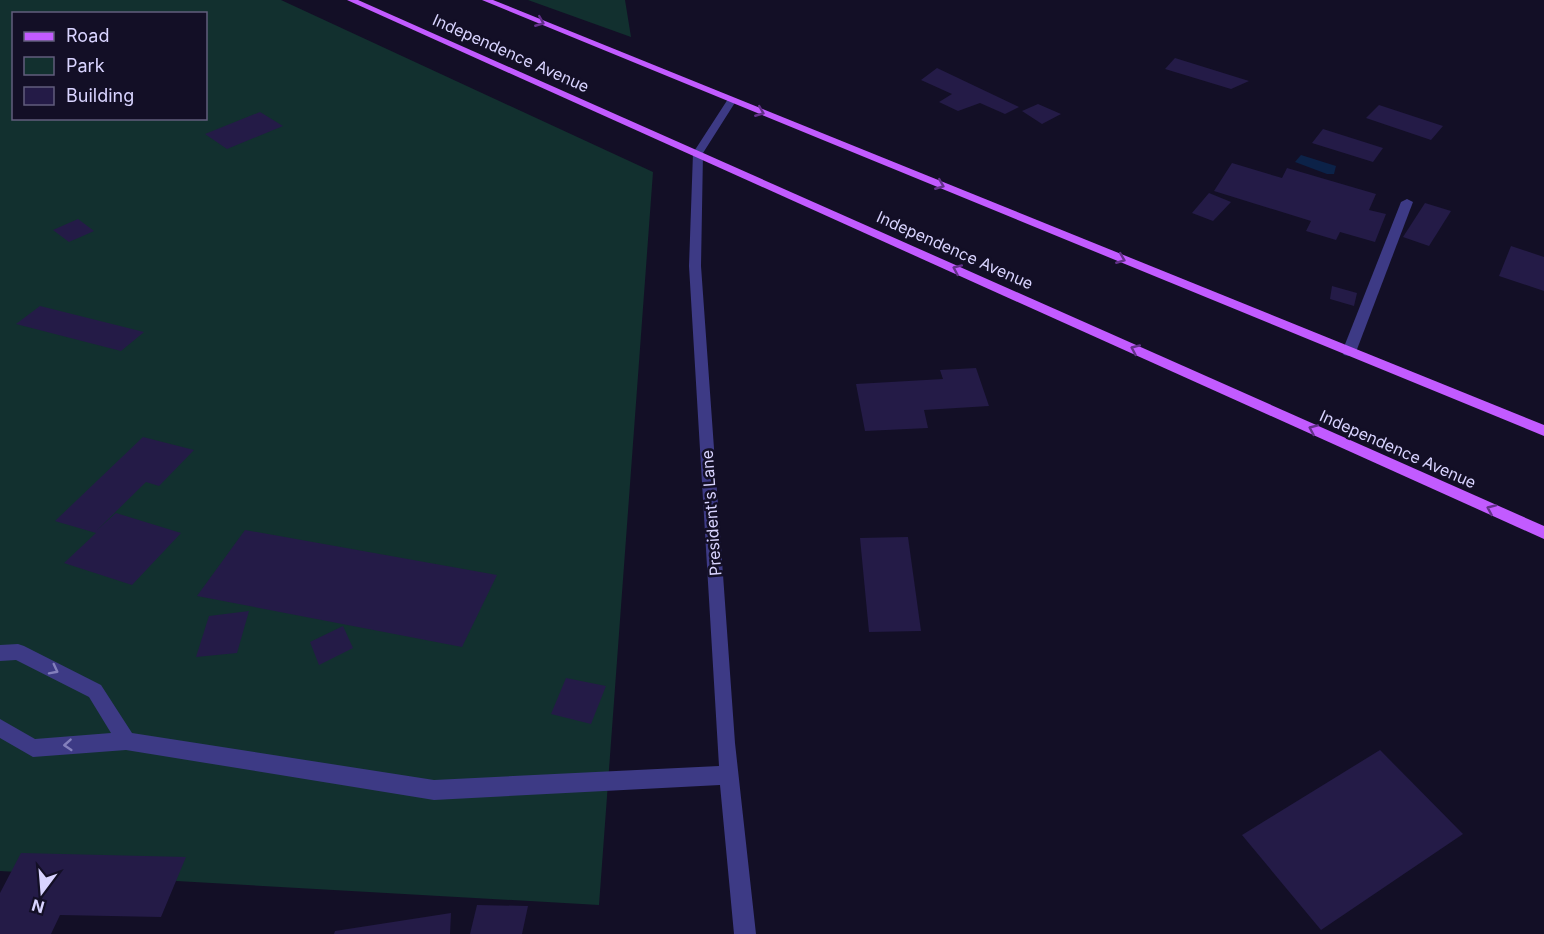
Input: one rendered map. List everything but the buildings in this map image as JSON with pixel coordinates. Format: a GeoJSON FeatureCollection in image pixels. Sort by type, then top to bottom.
{"type":"FeatureCollection","features":[{"type":"Feature","properties":{"kind":"main road","name":"Independence Avenue"},"geometry":{"type":"LineString","coordinates":[[351,0],[698,153],[1544,533]]}},
{"type":"Feature","properties":{"kind":"main road"},"geometry":{"type":"LineString","coordinates":[[486,0],[1544,430]]}},
{"type":"Feature","properties":{"kind":"street"},"geometry":{"type":"LineString","coordinates":[[698,153],[731,100]]}},
{"type":"Feature","properties":{"kind":"street","name":"President's Lane"},"geometry":{"type":"LineString","coordinates":[[698,153],[695,266],[729,774],[745,934]]}},
{"type":"Feature","properties":{"kind":"street"},"geometry":{"type":"LineString","coordinates":[[1349,352],[1407,202]]}},
{"type":"Feature","properties":{"kind":"street"},"geometry":{"type":"LineString","coordinates":[[0,653],[18,652],[94,691],[126,741]]}},
{"type":"Feature","properties":{"kind":"street"},"geometry":{"type":"LineString","coordinates":[[0,728],[33,748],[126,741],[434,790],[729,774]]}},
{"type":"Feature","properties":{"kind":"green space"},"geometry":{"type":"Polygon","coordinates":[[[0,0],[281,0],[653,172],[599,905],[0,871],[0,0]]]}},
{"type":"Feature","properties":{"kind":"green space"},"geometry":{"type":"Polygon","coordinates":[[[528,0],[625,0],[631,37],[528,0]]]}},
{"type":"Feature","properties":{"kind":"water"},"geometry":{"type":"Polygon","coordinates":[[[1301,155],[1336,166],[1334,174],[1327,174],[1295,162],[1301,155]]]}}]}
